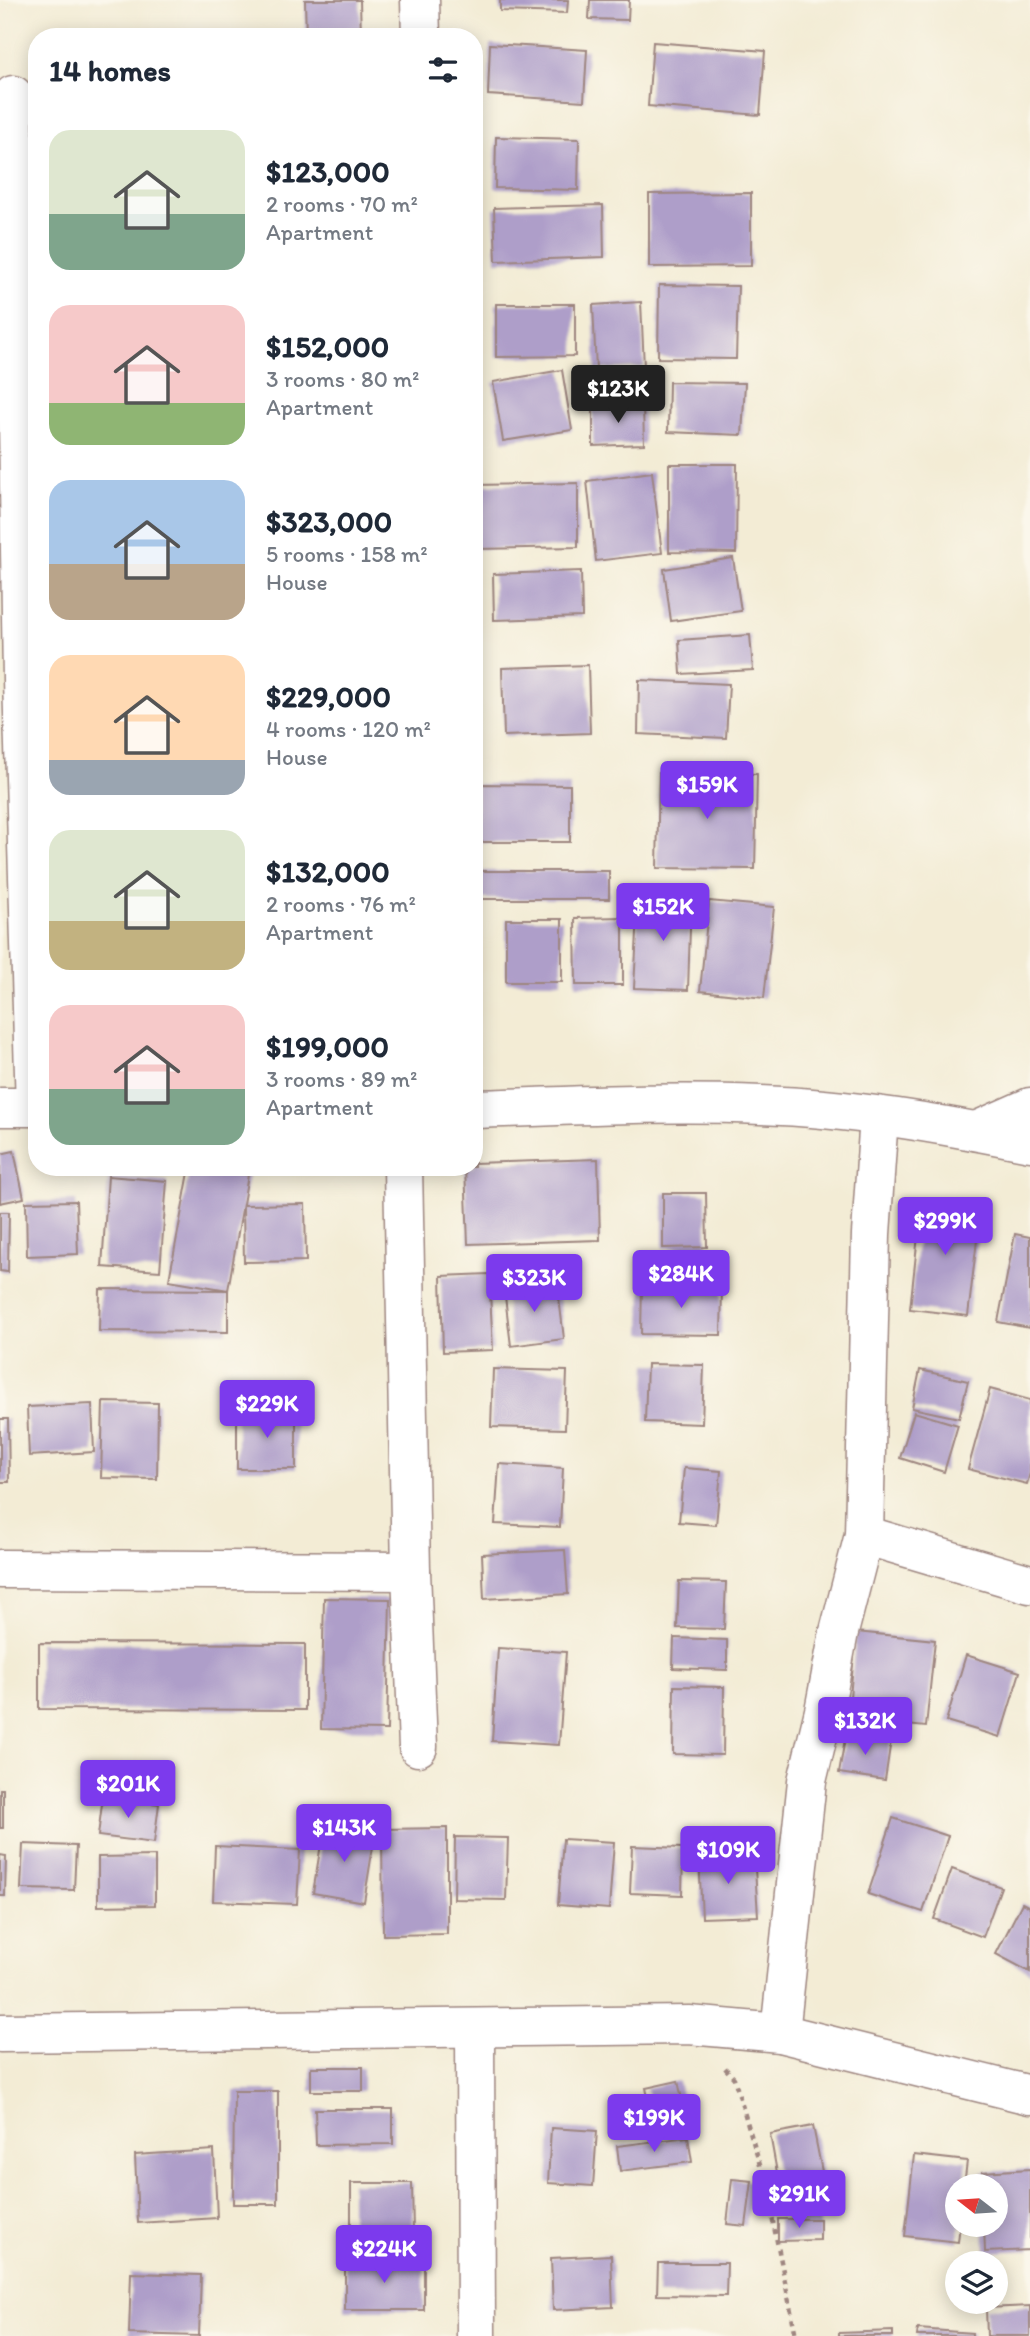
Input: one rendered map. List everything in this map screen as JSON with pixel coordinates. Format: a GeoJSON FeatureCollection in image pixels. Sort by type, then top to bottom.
{"type":"FeatureCollection","features":[{"type":"Feature","properties":{"kind":"street"},"geometry":{"type":"LineString","coordinates":[[420,0],[421,28]]}},
{"type":"Feature","properties":{"kind":"street"},"geometry":{"type":"LineString","coordinates":[[17,95],[24,1107]]}},
{"type":"Feature","properties":{"kind":"street"},"geometry":{"type":"LineString","coordinates":[[483,1108],[752,1104],[879,1116],[1030,1142]]}},
{"type":"Feature","properties":{"kind":"street"},"geometry":{"type":"LineString","coordinates":[[976,1131],[1030,1107]]}},
{"type":"Feature","properties":{"kind":"street"},"geometry":{"type":"LineString","coordinates":[[780,2033],[807,1781],[839,1632],[864,1535],[871,1234],[879,1116]]}},
{"type":"Feature","properties":{"kind":"street"},"geometry":{"type":"LineString","coordinates":[[403,1176],[411,1570],[418,1747]]}},
{"type":"Feature","properties":{"kind":"street"},"geometry":{"type":"LineString","coordinates":[[864,1535],[1030,1584]]}},
{"type":"Feature","properties":{"kind":"street"},"geometry":{"type":"LineString","coordinates":[[0,1569],[411,1570]]}},
{"type":"Feature","properties":{"kind":"street"},"geometry":{"type":"LineString","coordinates":[[0,2034],[689,2025],[780,2033],[1030,2095]]}},
{"type":"Feature","properties":{"kind":"street"},"geometry":{"type":"LineString","coordinates":[[475,2028],[476,2336]]}},
{"type":"Feature","properties":{"kind":"path"},"geometry":{"type":"LineString","coordinates":[[689,2025],[734,2078],[765,2182],[796,2336]]}},
{"type":"Feature","properties":{"kind":"building"},"geometry":{"type":"Polygon","coordinates":[[[305,0],[360,0],[361,28],[306,28],[305,0]]]}},
{"type":"Feature","properties":{"kind":"building"},"geometry":{"type":"Polygon","coordinates":[[[500,0],[568,0],[567,13],[500,11],[500,0]]]}},
{"type":"Feature","properties":{"kind":"building"},"geometry":{"type":"Polygon","coordinates":[[[590,0],[629,0],[628,20],[589,19],[590,0]]]}},
{"type":"Feature","properties":{"kind":"building"},"geometry":{"type":"Polygon","coordinates":[[[653,42],[765,51],[760,115],[648,106],[653,42]]]}},
{"type":"Feature","properties":{"kind":"building"},"geometry":{"type":"Polygon","coordinates":[[[490,44],[587,50],[584,101],[488,95],[490,44]]]}},
{"type":"Feature","properties":{"kind":"building"},"geometry":{"type":"Polygon","coordinates":[[[496,137],[579,139],[578,190],[495,188],[496,137]]]}},
{"type":"Feature","properties":{"kind":"building"},"geometry":{"type":"Polygon","coordinates":[[[751,193],[751,266],[649,267],[649,194],[751,193]]]}},
{"type":"Feature","properties":{"kind":"building"},"geometry":{"type":"Polygon","coordinates":[[[603,205],[604,257],[496,261],[494,208],[603,205]]]}},
{"type":"Feature","properties":{"kind":"building"},"geometry":{"type":"Polygon","coordinates":[[[659,285],[738,286],[736,359],[658,358],[659,285]]]}},
{"type":"Feature","properties":{"kind":"building"},"geometry":{"type":"Polygon","coordinates":[[[641,302],[644,367],[596,370],[593,305],[641,302]]]}},
{"type":"Feature","properties":{"kind":"building"},"geometry":{"type":"Polygon","coordinates":[[[496,304],[575,304],[575,356],[496,357],[496,304]]]}},
{"type":"Feature","properties":{"kind":"building"},"geometry":{"type":"Polygon","coordinates":[[[562,370],[572,430],[503,441],[493,382],[562,370]]]}},
{"type":"Feature","properties":{"kind":"building"},"geometry":{"type":"Polygon","coordinates":[[[669,382],[745,383],[742,435],[668,432],[669,382]]]}},
{"type":"Feature","properties":{"kind":"building"},"geometry":{"type":"Polygon","coordinates":[[[643,404],[644,444],[593,446],[593,405],[643,404]]]}},
{"type":"Feature","properties":{"kind":"building"},"geometry":{"type":"Polygon","coordinates":[[[669,464],[737,464],[736,553],[669,552],[669,464]]]}},
{"type":"Feature","properties":{"kind":"building"},"geometry":{"type":"Polygon","coordinates":[[[652,472],[662,553],[596,561],[587,481],[652,472]]]}},
{"type":"Feature","properties":{"kind":"building"},"geometry":{"type":"Polygon","coordinates":[[[578,483],[578,547],[483,549],[483,485],[578,483]]]}},
{"type":"Feature","properties":{"kind":"building"},"geometry":{"type":"Polygon","coordinates":[[[733,558],[741,611],[671,621],[664,569],[733,558]]]}},
{"type":"Feature","properties":{"kind":"building"},"geometry":{"type":"Polygon","coordinates":[[[581,571],[582,617],[494,620],[493,574],[581,571]]]}},
{"type":"Feature","properties":{"kind":"building"},"geometry":{"type":"Polygon","coordinates":[[[750,635],[753,670],[681,674],[679,640],[750,635]]]}},
{"type":"Feature","properties":{"kind":"building"},"geometry":{"type":"Polygon","coordinates":[[[588,665],[590,733],[504,736],[502,668],[588,665]]]}},
{"type":"Feature","properties":{"kind":"building"},"geometry":{"type":"Polygon","coordinates":[[[639,680],[729,684],[726,738],[638,734],[639,680]]]}},
{"type":"Feature","properties":{"kind":"building"},"geometry":{"type":"Polygon","coordinates":[[[659,772],[757,774],[755,869],[657,868],[659,772]]]}},
{"type":"Feature","properties":{"kind":"building"},"geometry":{"type":"Polygon","coordinates":[[[483,784],[570,785],[570,842],[483,842],[483,784]]]}},
{"type":"Feature","properties":{"kind":"building"},"geometry":{"type":"Polygon","coordinates":[[[483,871],[609,871],[609,899],[483,899],[483,871]]]}},
{"type":"Feature","properties":{"kind":"building"},"geometry":{"type":"Polygon","coordinates":[[[639,895],[691,897],[688,990],[634,988],[639,895]]]}},
{"type":"Feature","properties":{"kind":"building"},"geometry":{"type":"Polygon","coordinates":[[[709,901],[774,907],[764,998],[700,991],[709,901]]]}},
{"type":"Feature","properties":{"kind":"building"},"geometry":{"type":"Polygon","coordinates":[[[623,917],[623,985],[576,985],[575,918],[623,917]]]}},
{"type":"Feature","properties":{"kind":"building"},"geometry":{"type":"Polygon","coordinates":[[[506,919],[562,919],[562,982],[506,982],[506,919]]]}},
{"type":"Feature","properties":{"kind":"building"},"geometry":{"type":"Polygon","coordinates":[[[14,1151],[24,1198],[0,1203],[0,1154],[14,1151]]]}},
{"type":"Feature","properties":{"kind":"building"},"geometry":{"type":"Polygon","coordinates":[[[598,1159],[600,1240],[468,1244],[465,1176],[483,1176],[483,1163],[598,1159]]]}},
{"type":"Feature","properties":{"kind":"building"},"geometry":{"type":"Polygon","coordinates":[[[108,1176],[167,1181],[160,1271],[102,1267],[108,1176]]]}},
{"type":"Feature","properties":{"kind":"building"},"geometry":{"type":"Polygon","coordinates":[[[188,1176],[248,1176],[228,1290],[169,1280],[188,1176]]]}},
{"type":"Feature","properties":{"kind":"building"},"geometry":{"type":"Polygon","coordinates":[[[663,1193],[706,1193],[707,1247],[663,1248],[663,1193]]]}},
{"type":"Feature","properties":{"kind":"building"},"geometry":{"type":"Polygon","coordinates":[[[922,1199],[981,1206],[968,1316],[910,1309],[922,1199]]]}},
{"type":"Feature","properties":{"kind":"building"},"geometry":{"type":"Polygon","coordinates":[[[76,1201],[78,1254],[27,1256],[26,1202],[76,1201]]]}},
{"type":"Feature","properties":{"kind":"building"},"geometry":{"type":"Polygon","coordinates":[[[305,1204],[306,1261],[244,1262],[243,1205],[305,1204]]]}},
{"type":"Feature","properties":{"kind":"building"},"geometry":{"type":"Polygon","coordinates":[[[0,1212],[9,1212],[8,1272],[0,1271],[0,1212]]]}},
{"type":"Feature","properties":{"kind":"building"},"geometry":{"type":"Polygon","coordinates":[[[1015,1234],[1030,1237],[1030,1328],[998,1322],[1015,1234]]]}},
{"type":"Feature","properties":{"kind":"building"},"geometry":{"type":"Polygon","coordinates":[[[489,1274],[493,1350],[443,1352],[441,1276],[489,1274]]]}},
{"type":"Feature","properties":{"kind":"building"},"geometry":{"type":"Polygon","coordinates":[[[557,1281],[564,1339],[511,1346],[504,1288],[557,1281]]]}},
{"type":"Feature","properties":{"kind":"building"},"geometry":{"type":"Polygon","coordinates":[[[642,1285],[722,1287],[721,1335],[641,1334],[642,1285]]]}},
{"type":"Feature","properties":{"kind":"building"},"geometry":{"type":"Polygon","coordinates":[[[100,1289],[228,1290],[228,1332],[99,1331],[100,1289]]]}},
{"type":"Feature","properties":{"kind":"building"},"geometry":{"type":"Polygon","coordinates":[[[647,1364],[704,1365],[702,1424],[645,1422],[647,1364]]]}},
{"type":"Feature","properties":{"kind":"building"},"geometry":{"type":"Polygon","coordinates":[[[493,1369],[567,1371],[565,1429],[491,1427],[493,1369]]]}},
{"type":"Feature","properties":{"kind":"building"},"geometry":{"type":"Polygon","coordinates":[[[920,1370],[968,1381],[959,1418],[912,1408],[920,1370]]]}},
{"type":"Feature","properties":{"kind":"building"},"geometry":{"type":"Polygon","coordinates":[[[990,1389],[1030,1400],[1030,1473],[1027,1484],[968,1469],[990,1389]]]}},
{"type":"Feature","properties":{"kind":"building"},"geometry":{"type":"Polygon","coordinates":[[[103,1402],[158,1403],[157,1479],[101,1478],[103,1402]]]}},
{"type":"Feature","properties":{"kind":"building"},"geometry":{"type":"Polygon","coordinates":[[[92,1404],[94,1452],[29,1456],[27,1407],[92,1404]]]}},
{"type":"Feature","properties":{"kind":"building"},"geometry":{"type":"Polygon","coordinates":[[[296,1410],[296,1469],[237,1469],[237,1411],[296,1410]]]}},
{"type":"Feature","properties":{"kind":"building"},"geometry":{"type":"Polygon","coordinates":[[[914,1412],[958,1425],[944,1472],[900,1458],[914,1412]]]}},
{"type":"Feature","properties":{"kind":"building"},"geometry":{"type":"Polygon","coordinates":[[[0,1419],[8,1419],[9,1482],[0,1482],[0,1419]]]}},
{"type":"Feature","properties":{"kind":"building"},"geometry":{"type":"Polygon","coordinates":[[[499,1464],[563,1468],[560,1527],[495,1524],[499,1464]]]}},
{"type":"Feature","properties":{"kind":"building"},"geometry":{"type":"Polygon","coordinates":[[[684,1468],[721,1471],[716,1525],[679,1522],[684,1468]]]}},
{"type":"Feature","properties":{"kind":"building"},"geometry":{"type":"Polygon","coordinates":[[[565,1550],[568,1594],[484,1599],[482,1554],[565,1550]]]}},
{"type":"Feature","properties":{"kind":"building"},"geometry":{"type":"Polygon","coordinates":[[[679,1581],[726,1582],[724,1629],[677,1628],[679,1581]]]}},
{"type":"Feature","properties":{"kind":"building"},"geometry":{"type":"Polygon","coordinates":[[[324,1598],[390,1599],[387,1730],[321,1729],[324,1598]]]}},
{"type":"Feature","properties":{"kind":"building"},"geometry":{"type":"Polygon","coordinates":[[[856,1632],[935,1640],[926,1727],[848,1719],[856,1632]]]}},
{"type":"Feature","properties":{"kind":"building"},"geometry":{"type":"Polygon","coordinates":[[[674,1638],[727,1640],[727,1670],[673,1668],[674,1638]]]}},
{"type":"Feature","properties":{"kind":"building"},"geometry":{"type":"Polygon","coordinates":[[[39,1643],[305,1644],[305,1710],[39,1709],[39,1643]]]}},
{"type":"Feature","properties":{"kind":"building"},"geometry":{"type":"Polygon","coordinates":[[[498,1648],[566,1652],[559,1745],[492,1741],[498,1648]]]}},
{"type":"Feature","properties":{"kind":"building"},"geometry":{"type":"Polygon","coordinates":[[[966,1655],[1020,1672],[1000,1737],[946,1721],[966,1655]]]}},
{"type":"Feature","properties":{"kind":"building"},"geometry":{"type":"Polygon","coordinates":[[[674,1686],[724,1687],[723,1755],[673,1754],[674,1686]]]}},
{"type":"Feature","properties":{"kind":"building"},"geometry":{"type":"Polygon","coordinates":[[[846,1733],[891,1740],[885,1780],[839,1773],[846,1733]]]}},
{"type":"Feature","properties":{"kind":"building"},"geometry":{"type":"Polygon","coordinates":[[[0,1789],[3,1789],[3,1828],[0,1828],[0,1789]]]}},
{"type":"Feature","properties":{"kind":"building"},"geometry":{"type":"Polygon","coordinates":[[[103,1796],[159,1804],[154,1843],[98,1836],[103,1796]]]}},
{"type":"Feature","properties":{"kind":"building"},"geometry":{"type":"Polygon","coordinates":[[[893,1818],[948,1836],[923,1912],[868,1894],[893,1818]]]}},
{"type":"Feature","properties":{"kind":"building"},"geometry":{"type":"Polygon","coordinates":[[[324,1826],[375,1834],[364,1902],[313,1893],[324,1826]]]}},
{"type":"Feature","properties":{"kind":"building"},"geometry":{"type":"Polygon","coordinates":[[[447,1828],[447,1934],[383,1935],[382,1829],[447,1828]]]}},
{"type":"Feature","properties":{"kind":"building"},"geometry":{"type":"Polygon","coordinates":[[[455,1837],[508,1838],[506,1900],[454,1899],[455,1837]]]}},
{"type":"Feature","properties":{"kind":"building"},"geometry":{"type":"Polygon","coordinates":[[[563,1839],[614,1842],[609,1909],[558,1905],[563,1839]]]}},
{"type":"Feature","properties":{"kind":"building"},"geometry":{"type":"Polygon","coordinates":[[[23,1844],[76,1846],[74,1890],[21,1889],[23,1844]]]}},
{"type":"Feature","properties":{"kind":"building"},"geometry":{"type":"Polygon","coordinates":[[[215,1846],[300,1850],[297,1904],[213,1901],[215,1846]]]}},
{"type":"Feature","properties":{"kind":"building"},"geometry":{"type":"Polygon","coordinates":[[[632,1846],[683,1848],[682,1895],[630,1893],[632,1846]]]}},
{"type":"Feature","properties":{"kind":"building"},"geometry":{"type":"Polygon","coordinates":[[[754,1853],[758,1916],[702,1918],[699,1855],[754,1853]]]}},
{"type":"Feature","properties":{"kind":"building"},"geometry":{"type":"Polygon","coordinates":[[[0,1855],[6,1856],[5,1896],[0,1896],[0,1855]]]}},
{"type":"Feature","properties":{"kind":"building"},"geometry":{"type":"Polygon","coordinates":[[[155,1856],[155,1905],[98,1906],[98,1857],[155,1856]]]}},
{"type":"Feature","properties":{"kind":"building"},"geometry":{"type":"Polygon","coordinates":[[[952,1869],[1001,1887],[983,1937],[934,1919],[952,1869]]]}},
{"type":"Feature","properties":{"kind":"building"},"geometry":{"type":"Polygon","coordinates":[[[1022,1903],[1030,1907],[1030,1972],[996,1954],[1022,1903]]]}},
{"type":"Feature","properties":{"kind":"building"},"geometry":{"type":"Polygon","coordinates":[[[311,2067],[363,2067],[363,2091],[311,2091],[311,2067]]]}},
{"type":"Feature","properties":{"kind":"building"},"geometry":{"type":"Polygon","coordinates":[[[678,2081],[685,2113],[653,2120],[646,2088],[678,2081]]]}},
{"type":"Feature","properties":{"kind":"building"},"geometry":{"type":"Polygon","coordinates":[[[234,2091],[278,2091],[278,2204],[233,2204],[234,2091]]]}},
{"type":"Feature","properties":{"kind":"building"},"geometry":{"type":"Polygon","coordinates":[[[315,2109],[393,2109],[393,2144],[316,2145],[315,2109]]]}},
{"type":"Feature","properties":{"kind":"building"},"geometry":{"type":"Polygon","coordinates":[[[813,2126],[826,2192],[782,2200],[770,2134],[813,2126]]]}},
{"type":"Feature","properties":{"kind":"building"},"geometry":{"type":"Polygon","coordinates":[[[551,2128],[597,2131],[593,2186],[548,2183],[551,2128]]]}},
{"type":"Feature","properties":{"kind":"building"},"geometry":{"type":"Polygon","coordinates":[[[688,2137],[692,2162],[620,2171],[617,2146],[688,2137]]]}},
{"type":"Feature","properties":{"kind":"building"},"geometry":{"type":"Polygon","coordinates":[[[214,2150],[217,2218],[138,2223],[135,2155],[214,2150]]]}},
{"type":"Feature","properties":{"kind":"building"},"geometry":{"type":"Polygon","coordinates":[[[914,2155],[967,2161],[965,2174],[945,2174],[945,2237],[959,2237],[958,2242],[905,2236],[914,2155]]]}},
{"type":"Feature","properties":{"kind":"building"},"geometry":{"type":"Polygon","coordinates":[[[1030,2169],[1030,2250],[985,2251],[984,2237],[1008,2237],[1008,2174],[982,2172],[1030,2169]]]}},
{"type":"Feature","properties":{"kind":"building"},"geometry":{"type":"Polygon","coordinates":[[[732,2179],[752,2181],[746,2226],[727,2224],[732,2179]]]}},
{"type":"Feature","properties":{"kind":"building"},"geometry":{"type":"Polygon","coordinates":[[[351,2183],[412,2183],[413,2232],[351,2232],[351,2183]]]}},
{"type":"Feature","properties":{"kind":"building"},"geometry":{"type":"Polygon","coordinates":[[[778,2219],[820,2219],[820,2240],[778,2241],[778,2219]]]}},
{"type":"Feature","properties":{"kind":"building"},"geometry":{"type":"Polygon","coordinates":[[[611,2255],[613,2307],[553,2310],[551,2258],[611,2255]]]}},
{"type":"Feature","properties":{"kind":"building"},"geometry":{"type":"Polygon","coordinates":[[[345,2260],[424,2260],[424,2310],[345,2310],[345,2260]]]}},
{"type":"Feature","properties":{"kind":"building"},"geometry":{"type":"Polygon","coordinates":[[[658,2263],[727,2263],[726,2296],[657,2295],[658,2263]]]}},
{"type":"Feature","properties":{"kind":"building"},"geometry":{"type":"Polygon","coordinates":[[[131,2273],[201,2275],[199,2336],[129,2334],[131,2273]]]}},
{"type":"Feature","properties":{"kind":"building"},"geometry":{"type":"Polygon","coordinates":[[[1030,2306],[1030,2336],[987,2336],[986,2314],[1008,2314],[1008,2307],[1030,2306]]]}},
{"type":"Feature","properties":{"kind":"building"},"geometry":{"type":"Polygon","coordinates":[[[918,2329],[972,2333],[972,2336],[917,2336],[918,2329]]]}},
{"type":"Feature","properties":{"kind":"building"},"geometry":{"type":"Polygon","coordinates":[[[893,2331],[893,2336],[839,2336],[839,2333],[893,2331]]]}}]}
